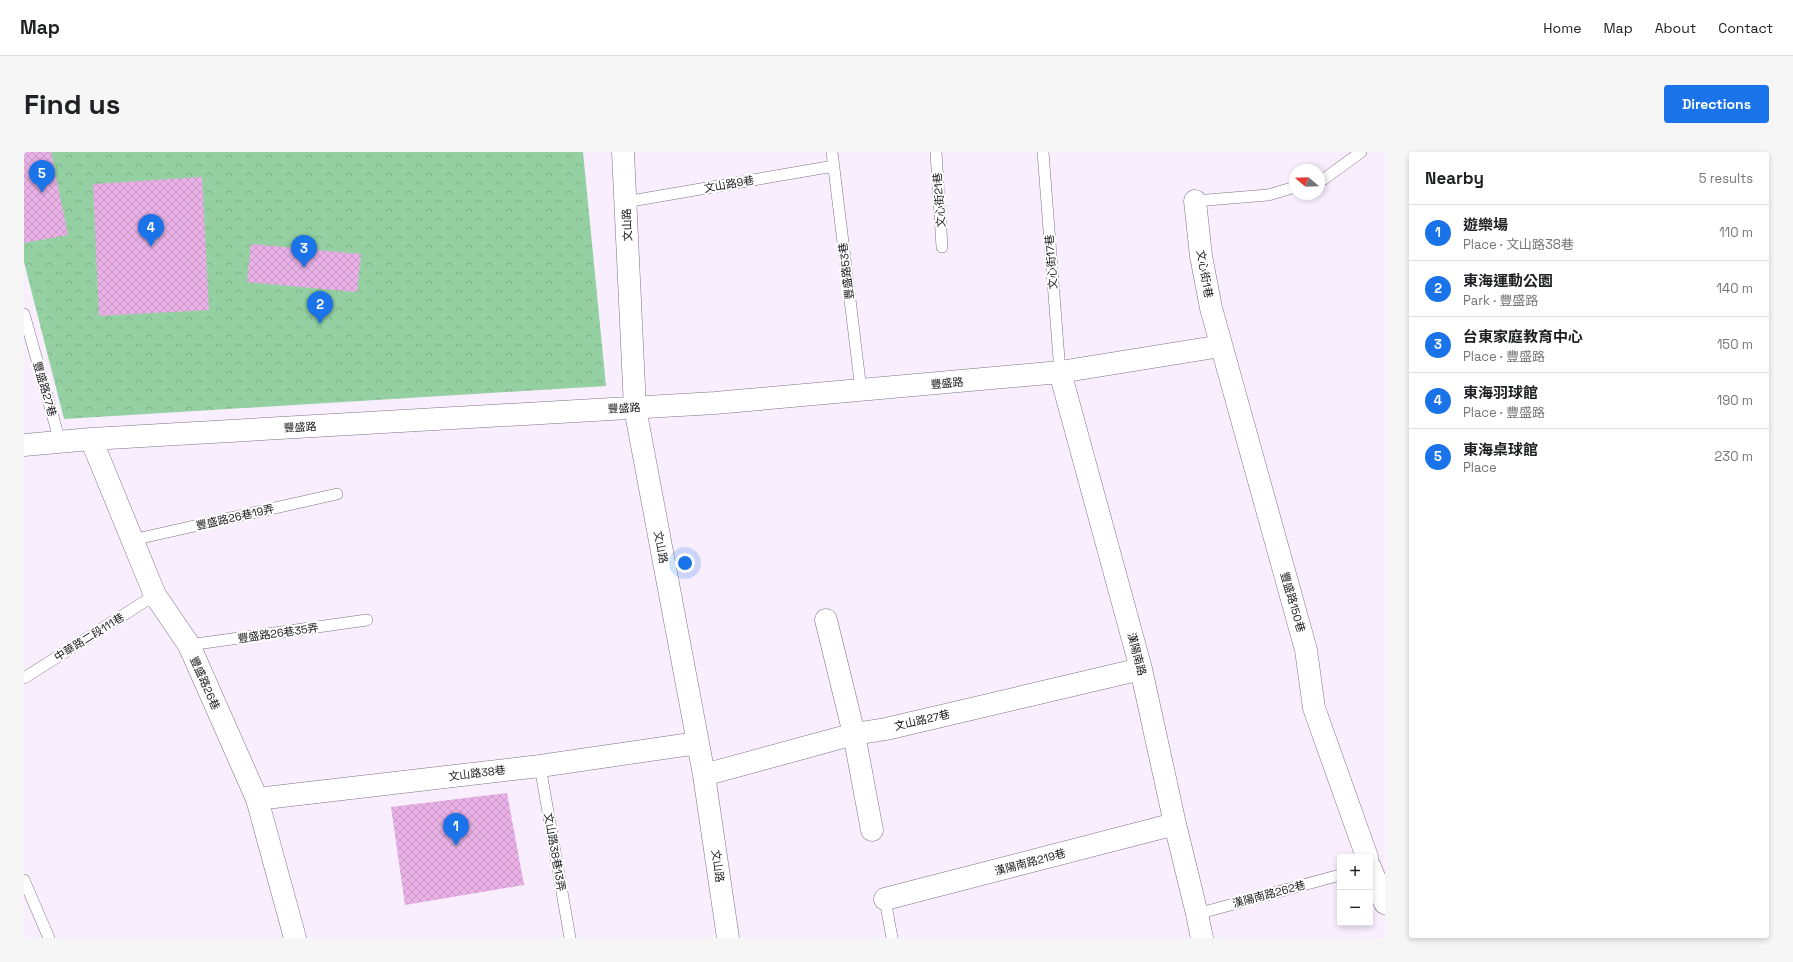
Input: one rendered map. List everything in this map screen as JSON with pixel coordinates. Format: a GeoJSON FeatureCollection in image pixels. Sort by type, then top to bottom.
{"type":"FeatureCollection","features":[{"type":"Feature","properties":{"kind":"street","name":"文山路"},"geometry":{"type":"LineString","coordinates":[[623,152],[635,408],[704,775],[728,938]]}},
{"type":"Feature","properties":{"kind":"street","name":"文心街1巷"},"geometry":{"type":"LineString","coordinates":[[1195,201],[1201,256],[1211,308],[1221,346]]}},
{"type":"Feature","properties":{"kind":"street","name":"豐盛路"},"geometry":{"type":"LineString","coordinates":[[24,445],[90,439],[715,403],[1060,372],[1221,346]]}},
{"type":"Feature","properties":{"kind":"street","name":"豐盛路150巷"},"geometry":{"type":"LineString","coordinates":[[1221,346],[1306,650],[1314,708],[1365,854]]}},
{"type":"Feature","properties":{"kind":"street","name":"漢陽南路"},"geometry":{"type":"LineString","coordinates":[[1060,372],[1141,669],[1202,938]]}},
{"type":"Feature","properties":{"kind":"street","name":"豐盛路26巷"},"geometry":{"type":"LineString","coordinates":[[90,439],[155,595],[188,645],[257,799],[295,938]]}},
{"type":"Feature","properties":{"kind":"street"},"geometry":{"type":"LineString","coordinates":[[826,620],[854,734],[872,830]]}},
{"type":"Feature","properties":{"kind":"street","name":"文山路27巷"},"geometry":{"type":"LineString","coordinates":[[704,775],[854,734],[886,728],[1141,669]]}},
{"type":"Feature","properties":{"kind":"street","name":"文山路38巷"},"geometry":{"type":"LineString","coordinates":[[257,799],[540,766],[698,743]]}},
{"type":"Feature","properties":{"kind":"street","name":"漢陽南路219巷"},"geometry":{"type":"LineString","coordinates":[[885,899],[1175,824]]}},
{"type":"Feature","properties":{"kind":"street"},"geometry":{"type":"LineString","coordinates":[[1373,874],[1385,903]]}},
{"type":"Feature","properties":{"kind":"lane","name":"豐盛路53巷"},"geometry":{"type":"LineString","coordinates":[[832,152],[861,390]]}},
{"type":"Feature","properties":{"kind":"lane","name":"文心街21巷"},"geometry":{"type":"LineString","coordinates":[[936,152],[942,247]]}},
{"type":"Feature","properties":{"kind":"lane","name":"文心街17巷"},"geometry":{"type":"LineString","coordinates":[[1043,152],[1060,372]]}},
{"type":"Feature","properties":{"kind":"lane"},"geometry":{"type":"LineString","coordinates":[[1325,178],[1361,152]]}},
{"type":"Feature","properties":{"kind":"lane","name":"文山路9巷"},"geometry":{"type":"LineString","coordinates":[[625,202],[834,166]]}},
{"type":"Feature","properties":{"kind":"lane"},"geometry":{"type":"LineString","coordinates":[[1195,201],[1268,195],[1289,189]]}},
{"type":"Feature","properties":{"kind":"lane","name":"豐盛路27巷"},"geometry":{"type":"LineString","coordinates":[[24,314],[60,442]]}},
{"type":"Feature","properties":{"kind":"lane","name":"豐盛路26巷19弄"},"geometry":{"type":"LineString","coordinates":[[132,540],[337,494]]}},
{"type":"Feature","properties":{"kind":"lane","name":"中華路二段111巷"},"geometry":{"type":"LineString","coordinates":[[24,678],[155,595]]}},
{"type":"Feature","properties":{"kind":"lane","name":"豐盛路26巷35弄"},"geometry":{"type":"LineString","coordinates":[[188,645],[367,620]]}},
{"type":"Feature","properties":{"kind":"lane","name":"文山路38巷13弄"},"geometry":{"type":"LineString","coordinates":[[540,766],[570,938]]}},
{"type":"Feature","properties":{"kind":"lane","name":"漢陽南路262巷"},"geometry":{"type":"LineString","coordinates":[[1197,914],[1337,876]]}},
{"type":"Feature","properties":{"kind":"lane"},"geometry":{"type":"LineString","coordinates":[[24,880],[49,938]]}},
{"type":"Feature","properties":{"kind":"lane"},"geometry":{"type":"LineString","coordinates":[[885,899],[892,938]]}},
{"type":"Feature","properties":{"kind":"green space"},"geometry":{"type":"Polygon","coordinates":[[[24,152],[583,152],[606,386],[64,419],[24,262],[24,152]]]}},
{"type":"Feature","properties":{"kind":"building"},"geometry":{"type":"Polygon","coordinates":[[[24,152],[51,152],[68,235],[24,243],[24,152]]]}},
{"type":"Feature","properties":{"kind":"building"},"geometry":{"type":"Polygon","coordinates":[[[202,177],[209,310],[99,316],[93,184],[202,177]]]}},
{"type":"Feature","properties":{"kind":"building"},"geometry":{"type":"Polygon","coordinates":[[[251,244],[361,254],[357,292],[247,282],[251,244]]]}},
{"type":"Feature","properties":{"kind":"building"},"geometry":{"type":"Polygon","coordinates":[[[507,793],[524,885],[405,905],[391,807],[507,793]]]}},
{"type":"Feature","properties":{"kind":"place","name":"東海桌球館"},"geometry":{"type":"Point","coordinates":[42,193]}},
{"type":"Feature","properties":{"kind":"place","name":"東海羽球館"},"geometry":{"type":"Point","coordinates":[151,247]}},
{"type":"Feature","properties":{"kind":"place","name":"台東家庭教育中心"},"geometry":{"type":"Point","coordinates":[304,268]}},
{"type":"Feature","properties":{"kind":"place","name":"東海運動公園"},"geometry":{"type":"Point","coordinates":[320,324]}},
{"type":"Feature","properties":{"kind":"place","name":"遊樂場"},"geometry":{"type":"Point","coordinates":[456,846]}}]}
